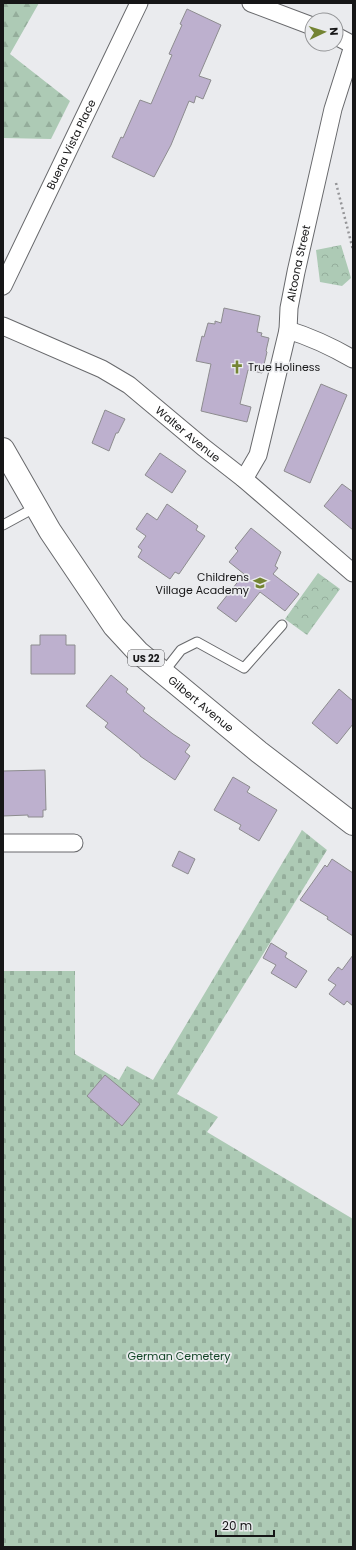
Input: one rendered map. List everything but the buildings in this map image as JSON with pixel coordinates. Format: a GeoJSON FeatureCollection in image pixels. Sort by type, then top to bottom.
{"type":"FeatureCollection","features":[{"type":"Feature","properties":{"kind":"main road","name":"Gilbert Avenue"},"geometry":{"type":"LineString","coordinates":[[3,449],[50,531],[114,626],[138,652],[259,752],[350,823]]}},
{"type":"Feature","properties":{"kind":"street","name":"Buena Vista Place"},"geometry":{"type":"LineString","coordinates":[[3,286],[139,3]]}},
{"type":"Feature","properties":{"kind":"street"},"geometry":{"type":"LineString","coordinates":[[251,3],[304,23]]}},
{"type":"Feature","properties":{"kind":"street"},"geometry":{"type":"LineString","coordinates":[[344,40],[353,45]]}},
{"type":"Feature","properties":{"kind":"street","name":"Altoona Street"},"geometry":{"type":"LineString","coordinates":[[244,479],[258,455],[288,330],[289,308],[296,272],[331,116],[353,45]]}},
{"type":"Feature","properties":{"kind":"street","name":"Walter Avenue"},"geometry":{"type":"LineString","coordinates":[[3,326],[102,369],[128,385],[244,479],[353,573]]}},
{"type":"Feature","properties":{"kind":"street"},"geometry":{"type":"LineString","coordinates":[[288,330],[307,336],[353,359]]}},
{"type":"Feature","properties":{"kind":"street"},"geometry":{"type":"LineString","coordinates":[[3,843],[74,844]]}},
{"type":"Feature","properties":{"kind":"lane"},"geometry":{"type":"LineString","coordinates":[[3,525],[36,507]]}},
{"type":"Feature","properties":{"kind":"lane"},"geometry":{"type":"LineString","coordinates":[[163,672],[181,650],[197,642],[244,668],[282,625]]}},
{"type":"Feature","properties":{"kind":"path"},"geometry":{"type":"LineString","coordinates":[[335,181],[353,250]]}},
{"type":"Feature","properties":{"kind":"green space"},"geometry":{"type":"Polygon","coordinates":[[[3,3],[39,3],[10,54],[70,101],[51,139],[3,138],[3,3]]]}},
{"type":"Feature","properties":{"kind":"green space"},"geometry":{"type":"Polygon","coordinates":[[[341,245],[351,278],[342,286],[320,282],[316,250],[341,245]]]}},
{"type":"Feature","properties":{"kind":"green space"},"geometry":{"type":"Polygon","coordinates":[[[318,573],[340,589],[307,635],[285,619],[318,573]]]}},
{"type":"Feature","properties":{"kind":"green space","name":"German Cemetery"},"geometry":{"type":"Polygon","coordinates":[[[302,830],[327,850],[177,1094],[218,1117],[207,1132],[353,1219],[353,1547],[3,1547],[3,971],[75,971],[75,1054],[119,1080],[127,1066],[153,1080],[302,830]]]}},
{"type":"Feature","properties":{"kind":"place","name":"True Holiness"},"geometry":{"type":"Point","coordinates":[237,367]}},
{"type":"Feature","properties":{"kind":"place","name":"Childrens Village Academy"},"geometry":{"type":"Point","coordinates":[260,583]}}]}
